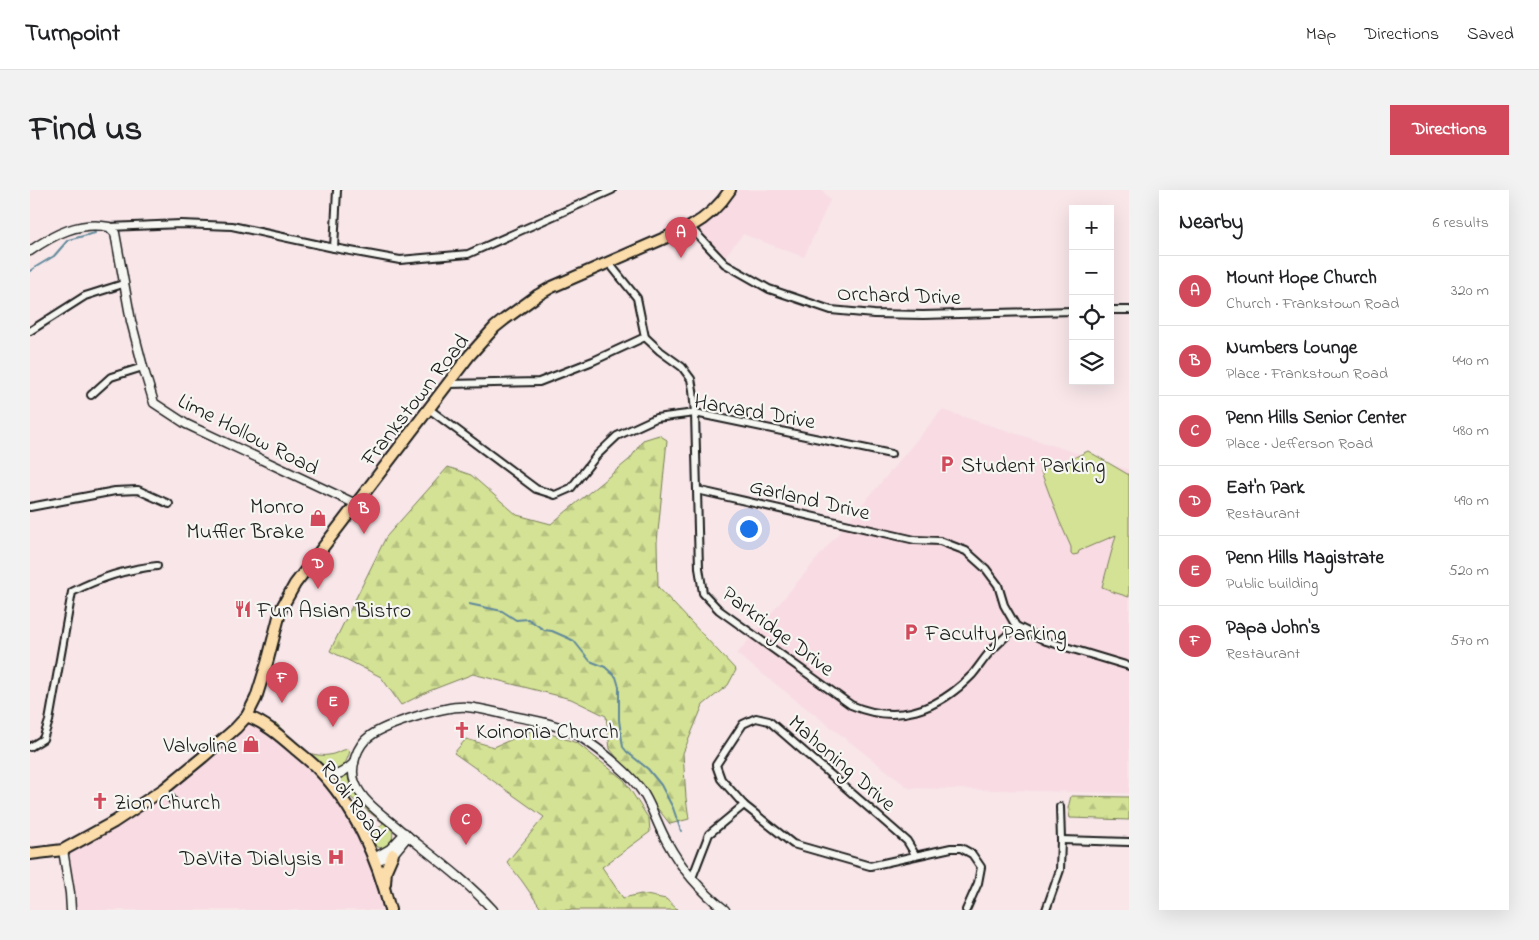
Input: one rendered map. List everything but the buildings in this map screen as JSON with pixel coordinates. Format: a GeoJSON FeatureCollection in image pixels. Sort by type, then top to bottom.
{"type":"FeatureCollection","features":[{"type":"Feature","properties":{"kind":"main road","name":"Frankstown Road"},"geometry":{"type":"LineString","coordinates":[[30,854],[63,850],[114,822],[164,789],[209,752],[247,716],[256,698],[278,619],[287,597],[303,573],[429,409],[495,327],[515,310],[552,287],[690,228],[716,208],[730,190]]}},
{"type":"Feature","properties":{"kind":"main road","name":"Rodi Road"},"geometry":{"type":"LineString","coordinates":[[247,716],[260,721],[273,730],[323,775],[337,793],[358,823],[370,845],[390,910]]}},
{"type":"Feature","properties":{"kind":"main road","name":"Rodi Road"},"geometry":{"type":"LineString","coordinates":[[247,716],[257,727],[297,758],[328,790],[374,860]]}},
{"type":"Feature","properties":{"kind":"main road"},"geometry":{"type":"LineString","coordinates":[[385,890],[386,870],[393,854]]}},
{"type":"Feature","properties":{"kind":"street"},"geometry":{"type":"LineString","coordinates":[[334,248],[337,190]]}},
{"type":"Feature","properties":{"kind":"street"},"geometry":{"type":"LineString","coordinates":[[30,251],[46,240],[73,228],[97,224],[109,227],[181,224],[232,226],[400,260],[468,254],[612,190]]}},
{"type":"Feature","properties":{"kind":"street","name":"Lime Hollow Road"},"geometry":{"type":"LineString","coordinates":[[109,227],[114,234],[142,367],[154,404],[186,424],[356,504]]}},
{"type":"Feature","properties":{"kind":"street","name":"Orchard Drive"},"geometry":{"type":"LineString","coordinates":[[690,228],[725,264],[769,289],[831,310],[874,314],[923,315],[1069,311]]}},
{"type":"Feature","properties":{"kind":"street"},"geometry":{"type":"LineString","coordinates":[[449,384],[539,382],[592,361],[644,337],[637,298],[608,263]]}},
{"type":"Feature","properties":{"kind":"street"},"geometry":{"type":"LineString","coordinates":[[30,331],[85,296],[123,284]]}},
{"type":"Feature","properties":{"kind":"street"},"geometry":{"type":"LineString","coordinates":[[1114,310],[1129,310]]}},
{"type":"Feature","properties":{"kind":"street","name":"Parkridge Drive"},"geometry":{"type":"LineString","coordinates":[[644,337],[682,367],[691,379],[697,490],[698,568],[703,593],[719,610],[850,705],[867,712],[885,714],[910,713],[950,695],[1016,626]]}},
{"type":"Feature","properties":{"kind":"street"},"geometry":{"type":"LineString","coordinates":[[91,395],[111,377],[142,367]]}},
{"type":"Feature","properties":{"kind":"street","name":"Harvard Drive"},"geometry":{"type":"LineString","coordinates":[[429,409],[536,489],[555,495],[571,488],[597,455],[617,436],[656,418],[694,413],[890,454]]}},
{"type":"Feature","properties":{"kind":"street"},"geometry":{"type":"LineString","coordinates":[[30,507],[115,491],[138,490],[169,504]]}},
{"type":"Feature","properties":{"kind":"street","name":"Garland Drive"},"geometry":{"type":"LineString","coordinates":[[697,490],[915,540],[940,541],[966,551],[986,569],[998,585],[1004,605],[1016,626]]}},
{"type":"Feature","properties":{"kind":"street"},"geometry":{"type":"LineString","coordinates":[[30,747],[43,739],[49,721],[72,592],[92,581],[118,573],[158,566]]}},
{"type":"Feature","properties":{"kind":"street"},"geometry":{"type":"LineString","coordinates":[[1016,626],[1046,641],[1129,666]]}},
{"type":"Feature","properties":{"kind":"street"},"geometry":{"type":"LineString","coordinates":[[493,910],[476,891],[388,820],[361,795],[354,782],[354,763],[358,751],[368,737],[375,732],[382,728],[442,709],[466,706],[562,728],[585,740],[623,770],[634,782],[650,805],[667,842],[680,864],[708,896],[725,910]]}},
{"type":"Feature","properties":{"kind":"street","name":"Mahoning Drive"},"geometry":{"type":"LineString","coordinates":[[744,805],[721,779],[716,765],[743,724],[756,718],[769,721],[907,841],[916,856]]}},
{"type":"Feature","properties":{"kind":"street"},"geometry":{"type":"LineString","coordinates":[[323,775],[335,776],[341,774],[354,763]]}},
{"type":"Feature","properties":{"kind":"street"},"geometry":{"type":"LineString","coordinates":[[164,789],[173,801]]}},
{"type":"Feature","properties":{"kind":"street"},"geometry":{"type":"LineString","coordinates":[[692,878],[709,834],[744,805],[793,844],[870,866],[951,848],[961,848],[972,854],[981,867],[978,883],[966,910]]}},
{"type":"Feature","properties":{"kind":"street"},"geometry":{"type":"LineString","coordinates":[[1046,910],[1060,870],[1060,807]]}},
{"type":"Feature","properties":{"kind":"street"},"geometry":{"type":"LineString","coordinates":[[374,860],[407,835]]}},
{"type":"Feature","properties":{"kind":"street"},"geometry":{"type":"LineString","coordinates":[[374,860],[393,854],[407,835]]}},
{"type":"Feature","properties":{"kind":"street"},"geometry":{"type":"LineString","coordinates":[[1061,840],[1129,842]]}},
{"type":"Feature","properties":{"kind":"street"},"geometry":{"type":"LineString","coordinates":[[63,850],[71,910]]}},
{"type":"Feature","properties":{"kind":"shaded area"},"geometry":{"type":"Polygon","coordinates":[[[735,190],[822,190],[830,200],[804,257],[743,234],[725,256],[697,230],[730,203],[735,190]]]}},
{"type":"Feature","properties":{"kind":"shaded area"},"geometry":{"type":"Polygon","coordinates":[[[942,410],[1129,470],[1129,793],[909,788],[737,654],[942,410]]]}},
{"type":"Feature","properties":{"kind":"shaded area"},"geometry":{"type":"Polygon","coordinates":[[[247,716],[257,727],[297,758],[338,803],[363,844],[390,910],[71,910],[63,850],[164,789],[247,716]]]}},
{"type":"Feature","properties":{"kind":"green space"},"geometry":{"type":"Polygon","coordinates":[[[659,435],[667,440],[657,542],[658,587],[736,670],[728,685],[703,705],[683,753],[689,819],[670,824],[610,749],[606,716],[571,699],[473,674],[429,691],[401,705],[381,677],[330,651],[386,537],[448,467],[471,475],[517,515],[551,524],[630,459],[643,440],[659,435]]]}},
{"type":"Feature","properties":{"kind":"green space"},"geometry":{"type":"Polygon","coordinates":[[[1088,451],[1129,475],[1129,597],[1102,587],[1116,535],[1073,555],[1040,469],[1055,467],[1088,451]]]}},
{"type":"Feature","properties":{"kind":"green space"},"geometry":{"type":"Polygon","coordinates":[[[276,723],[296,744],[309,753],[327,755],[348,749],[350,751],[345,764],[336,771],[326,771],[273,726],[276,723]]]}},
{"type":"Feature","properties":{"kind":"green space"},"geometry":{"type":"Polygon","coordinates":[[[536,729],[577,743],[624,780],[649,819],[650,832],[602,867],[623,898],[641,894],[666,899],[678,910],[542,910],[507,862],[544,817],[454,753],[466,739],[494,747],[536,729]]]}},
{"type":"Feature","properties":{"kind":"green space"},"geometry":{"type":"Polygon","coordinates":[[[348,773],[354,793],[391,828],[393,833],[392,840],[388,846],[382,848],[373,844],[370,839],[383,823],[344,792],[342,793],[332,779],[348,773]]]}},
{"type":"Feature","properties":{"kind":"green space"},"geometry":{"type":"Polygon","coordinates":[[[1071,796],[1129,797],[1129,820],[1070,818],[1068,808],[1071,796]]]}},
{"type":"Feature","properties":{"kind":"waterway"},"geometry":{"type":"LineString","coordinates":[[30,271],[54,256],[68,240],[95,233]]}},
{"type":"Feature","properties":{"kind":"waterway"},"geometry":{"type":"LineString","coordinates":[[469,604],[502,611],[516,620],[528,619],[544,630],[552,631],[568,638],[574,641],[590,661],[605,667],[616,677],[619,687],[619,720],[623,747],[648,769],[661,785],[673,808],[681,831]]}},
{"type":"Feature","properties":{"kind":"place","name":"Mount Hope Church"},"geometry":{"type":"Point","coordinates":[681,258]}},
{"type":"Feature","properties":{"kind":"place","name":"Student Parking"},"geometry":{"type":"Point","coordinates":[947,464]}},
{"type":"Feature","properties":{"kind":"place","name":"Monro Muffler Brake"},"geometry":{"type":"Point","coordinates":[318,518]}},
{"type":"Feature","properties":{"kind":"place","name":"Numbers Lounge"},"geometry":{"type":"Point","coordinates":[364,534]}},
{"type":"Feature","properties":{"kind":"place","name":"Eat'n Park"},"geometry":{"type":"Point","coordinates":[318,589]}},
{"type":"Feature","properties":{"kind":"place","name":"Fun Asian Bistro"},"geometry":{"type":"Point","coordinates":[243,609]}},
{"type":"Feature","properties":{"kind":"place","name":"Faculty Parking"},"geometry":{"type":"Point","coordinates":[911,632]}},
{"type":"Feature","properties":{"kind":"place","name":"Papa John's"},"geometry":{"type":"Point","coordinates":[282,703]}},
{"type":"Feature","properties":{"kind":"place","name":"Penn Hills Magistrate"},"geometry":{"type":"Point","coordinates":[333,727]}},
{"type":"Feature","properties":{"kind":"place","name":"Koinonia Church"},"geometry":{"type":"Point","coordinates":[462,730]}},
{"type":"Feature","properties":{"kind":"place","name":"Valvoline"},"geometry":{"type":"Point","coordinates":[251,744]}},
{"type":"Feature","properties":{"kind":"place","name":"Zion Church"},"geometry":{"type":"Point","coordinates":[100,801]}},
{"type":"Feature","properties":{"kind":"place","name":"Penn Hills Senior Center"},"geometry":{"type":"Point","coordinates":[466,845]}},
{"type":"Feature","properties":{"kind":"place","name":"DaVita Dialysis"},"geometry":{"type":"Point","coordinates":[336,857]}}]}
